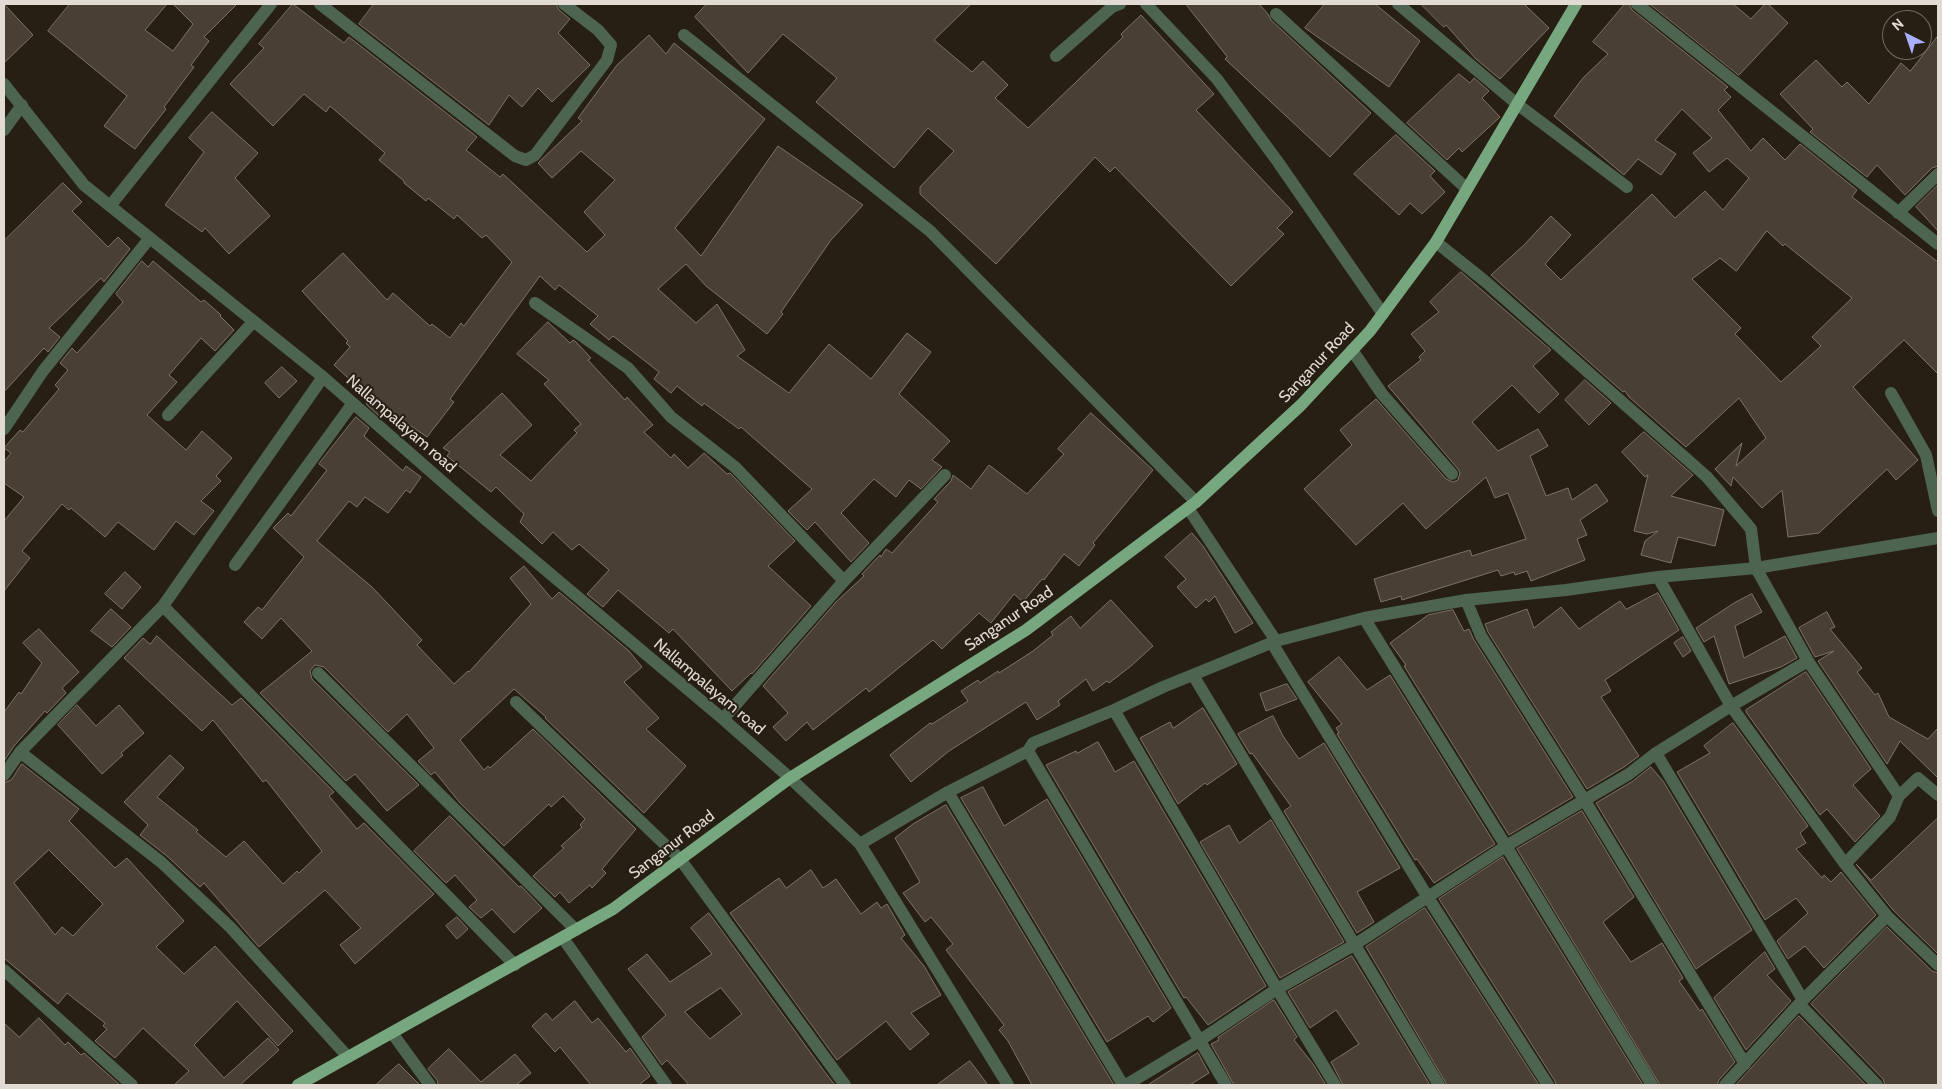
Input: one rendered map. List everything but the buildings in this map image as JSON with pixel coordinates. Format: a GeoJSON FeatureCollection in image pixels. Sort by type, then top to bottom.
{"type":"FeatureCollection","features":[{"type":"Feature","properties":{"kind":"main road","name":"Sanganur Road"},"geometry":{"type":"LineString","coordinates":[[298,1085],[613,910],[790,778],[1026,630],[1192,505],[1301,406],[1383,314],[1436,242],[1576,4]]}},
{"type":"Feature","properties":{"kind":"street"},"geometry":{"type":"LineString","coordinates":[[110,206],[271,4]]}},
{"type":"Feature","properties":{"kind":"street"},"geometry":{"type":"LineString","coordinates":[[320,4],[516,156],[526,160],[535,155],[607,60],[611,45],[598,30],[564,4]]}},
{"type":"Feature","properties":{"kind":"street"},"geometry":{"type":"LineString","coordinates":[[1056,56],[1112,7],[1120,4]]}},
{"type":"Feature","properties":{"kind":"street"},"geometry":{"type":"LineString","coordinates":[[1146,4],[1217,79],[1278,162],[1383,314]]}},
{"type":"Feature","properties":{"kind":"street"},"geometry":{"type":"LineString","coordinates":[[1398,4],[1517,104],[1627,187]]}},
{"type":"Feature","properties":{"kind":"street"},"geometry":{"type":"LineString","coordinates":[[1637,4],[1938,244]]}},
{"type":"Feature","properties":{"kind":"street"},"geometry":{"type":"LineString","coordinates":[[1276,14],[1467,189]]}},
{"type":"Feature","properties":{"kind":"street"},"geometry":{"type":"LineString","coordinates":[[684,35],[930,231],[1192,505],[1427,896],[1548,1085]]}},
{"type":"Feature","properties":{"kind":"street","name":"Nallampalayam road"},"geometry":{"type":"LineString","coordinates":[[4,84],[84,185],[323,377],[485,519],[723,719],[790,778],[860,844],[1008,1085]]}},
{"type":"Feature","properties":{"kind":"street"},"geometry":{"type":"LineString","coordinates":[[4,130],[22,105]]}},
{"type":"Feature","properties":{"kind":"street"},"geometry":{"type":"LineString","coordinates":[[1898,213],[1938,174]]}},
{"type":"Feature","properties":{"kind":"street"},"geometry":{"type":"LineString","coordinates":[[4,429],[43,371],[149,239]]}},
{"type":"Feature","properties":{"kind":"street"},"geometry":{"type":"LineString","coordinates":[[1436,242],[1486,282],[1707,478],[1751,529],[1756,568],[1808,661],[1899,796]]}},
{"type":"Feature","properties":{"kind":"street"},"geometry":{"type":"LineString","coordinates":[[534,303],[628,368],[671,417],[735,467],[844,581]]}},
{"type":"Feature","properties":{"kind":"street"},"geometry":{"type":"LineString","coordinates":[[168,415],[253,322]]}},
{"type":"Feature","properties":{"kind":"street"},"geometry":{"type":"LineString","coordinates":[[1352,350],[1382,394],[1452,474]]}},
{"type":"Feature","properties":{"kind":"street"},"geometry":{"type":"LineString","coordinates":[[4,775],[20,752],[163,606],[323,377]]}},
{"type":"Feature","properties":{"kind":"street"},"geometry":{"type":"LineString","coordinates":[[1891,393],[1926,455],[1938,511]]}},
{"type":"Feature","properties":{"kind":"street"},"geometry":{"type":"LineString","coordinates":[[234,565],[353,403]]}},
{"type":"Feature","properties":{"kind":"street"},"geometry":{"type":"LineString","coordinates":[[723,719],[844,581],[945,476]]}},
{"type":"Feature","properties":{"kind":"street"},"geometry":{"type":"LineString","coordinates":[[860,844],[948,792],[1028,751],[1034,743],[1114,710],[1163,687],[1274,642],[1364,618],[1466,600],[1566,590],[1658,577],[1756,568],[1938,538]]}},
{"type":"Feature","properties":{"kind":"street"},"geometry":{"type":"LineString","coordinates":[[1658,577],[1732,706],[1845,864],[1886,916],[1938,965]]}},
{"type":"Feature","properties":{"kind":"street"},"geometry":{"type":"LineString","coordinates":[[1466,600],[1481,636],[1585,801],[1745,1064]]}},
{"type":"Feature","properties":{"kind":"street"},"geometry":{"type":"LineString","coordinates":[[163,606],[515,965]]}},
{"type":"Feature","properties":{"kind":"street"},"geometry":{"type":"LineString","coordinates":[[1364,618],[1652,1085]]}},
{"type":"Feature","properties":{"kind":"street"},"geometry":{"type":"LineString","coordinates":[[948,792],[1125,1085],[1199,1041],[1277,990],[1354,945],[1506,846],[1585,801],[1629,774],[1656,753],[1808,661]]}},
{"type":"Feature","properties":{"kind":"street"},"geometry":{"type":"LineString","coordinates":[[318,673],[576,930]]}},
{"type":"Feature","properties":{"kind":"street"},"geometry":{"type":"LineString","coordinates":[[1193,675],[1439,1085]]}},
{"type":"Feature","properties":{"kind":"street"},"geometry":{"type":"LineString","coordinates":[[516,702],[680,859],[845,1085]]}},
{"type":"Feature","properties":{"kind":"street"},"geometry":{"type":"LineString","coordinates":[[1114,710],[1277,990],[1335,1085]]}},
{"type":"Feature","properties":{"kind":"street"},"geometry":{"type":"LineString","coordinates":[[1028,751],[1226,1085]]}},
{"type":"Feature","properties":{"kind":"street"},"geometry":{"type":"LineString","coordinates":[[20,752],[161,862],[231,928],[348,1058]]}},
{"type":"Feature","properties":{"kind":"street"},"geometry":{"type":"LineString","coordinates":[[1656,753],[1801,1002],[1877,1085]]}},
{"type":"Feature","properties":{"kind":"street"},"geometry":{"type":"LineString","coordinates":[[1845,864],[1890,817],[1899,796],[1918,778],[1938,796]]}},
{"type":"Feature","properties":{"kind":"street"},"geometry":{"type":"LineString","coordinates":[[1725,1085],[1801,1002],[1886,916]]}},
{"type":"Feature","properties":{"kind":"street"},"geometry":{"type":"LineString","coordinates":[[563,938],[666,1085]]}},
{"type":"Feature","properties":{"kind":"street"},"geometry":{"type":"LineString","coordinates":[[4,970],[132,1085]]}},
{"type":"Feature","properties":{"kind":"street"},"geometry":{"type":"LineString","coordinates":[[392,1033],[430,1085]]}}]}
